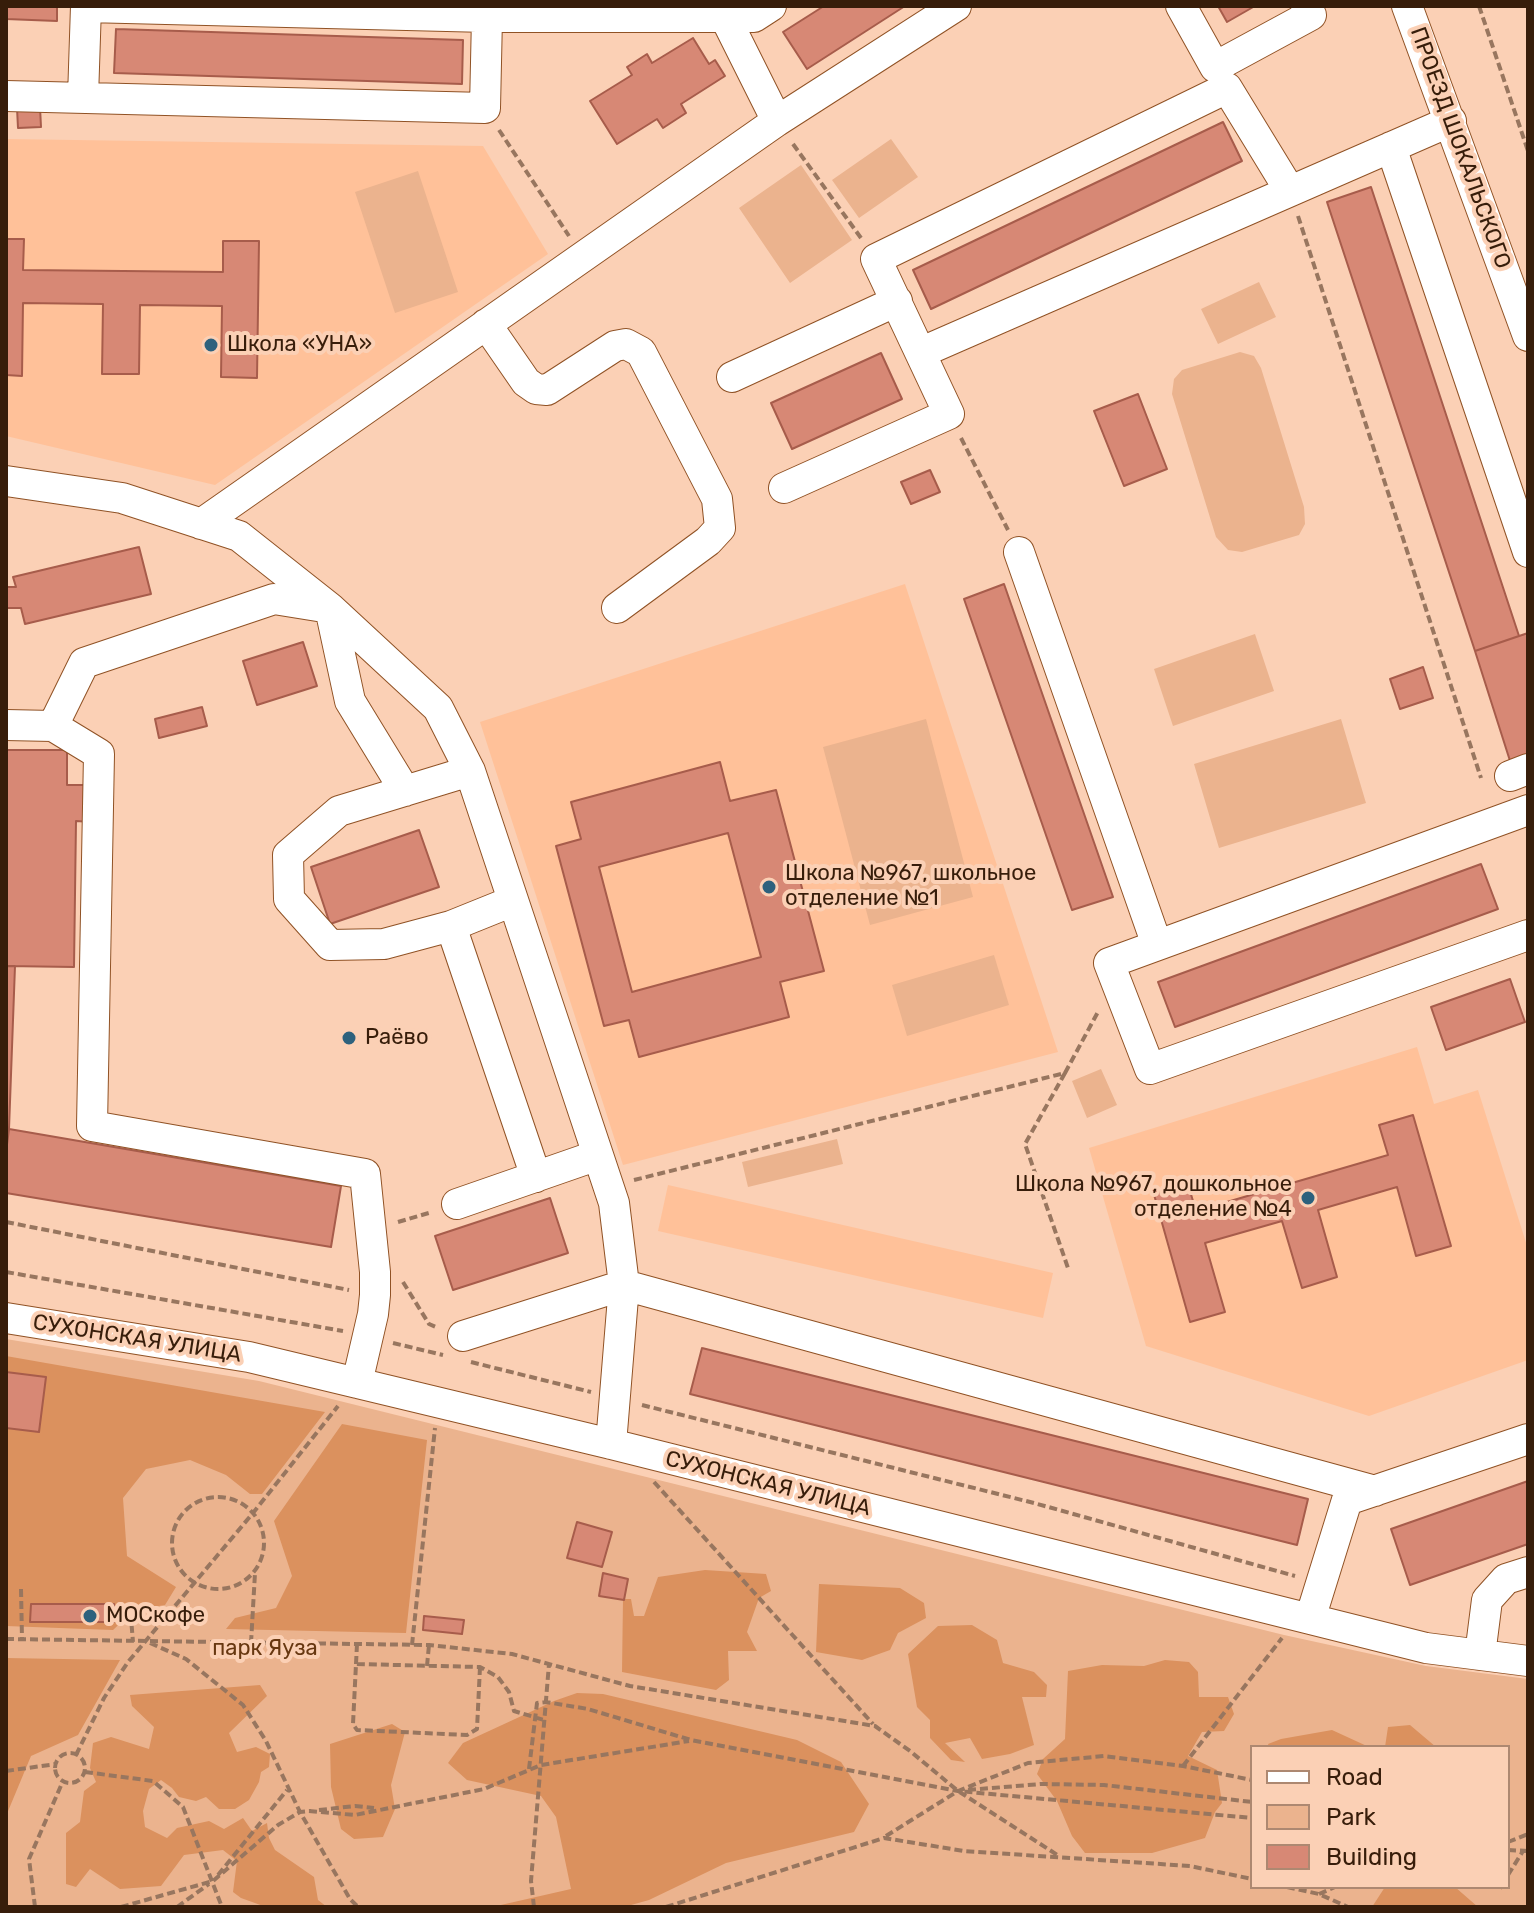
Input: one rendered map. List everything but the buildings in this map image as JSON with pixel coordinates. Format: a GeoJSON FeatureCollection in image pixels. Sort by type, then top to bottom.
{"type":"FeatureCollection","features":[{"type":"Feature","properties":{"kind":"street"},"geometry":{"type":"LineString","coordinates":[[83,98],[86,7],[487,17],[754,17],[771,6]]}},
{"type":"Feature","properties":{"kind":"street"},"geometry":{"type":"LineString","coordinates":[[201,524],[777,121],[956,6]]}},
{"type":"Feature","properties":{"kind":"street"},"geometry":{"type":"LineString","coordinates":[[1181,6],[1215,67],[1311,15],[1306,6]]}},
{"type":"Feature","properties":{"kind":"street","name":"ПРОЕЗД ШОКАЛЬСКОГО"},"geometry":{"type":"LineString","coordinates":[[1407,6],[1451,121],[1517,271],[1528,336]]}},
{"type":"Feature","properties":{"kind":"street"},"geometry":{"type":"LineString","coordinates":[[6,96],[485,108],[487,17]]}},
{"type":"Feature","properties":{"kind":"street"},"geometry":{"type":"LineString","coordinates":[[725,17],[777,121]]}},
{"type":"Feature","properties":{"kind":"street"},"geometry":{"type":"LineString","coordinates":[[784,488],[949,414],[876,259],[1227,88],[1290,191]]}},
{"type":"Feature","properties":{"kind":"street"},"geometry":{"type":"LineString","coordinates":[[922,352],[1451,121]]}},
{"type":"Feature","properties":{"kind":"street"},"geometry":{"type":"LineString","coordinates":[[1391,147],[1528,552]]}},
{"type":"Feature","properties":{"kind":"street"},"geometry":{"type":"LineString","coordinates":[[732,377],[897,301]]}},
{"type":"Feature","properties":{"kind":"street"},"geometry":{"type":"LineString","coordinates":[[486,324],[526,382],[536,389],[547,390],[615,346],[626,344],[641,352],[717,499],[720,528],[708,541],[617,608]]}},
{"type":"Feature","properties":{"kind":"street"},"geometry":{"type":"LineString","coordinates":[[6,481],[122,498],[239,536],[330,608],[438,708],[470,771],[614,1203],[624,1285],[611,1444]]}},
{"type":"Feature","properties":{"kind":"street"},"geometry":{"type":"LineString","coordinates":[[1019,552],[1157,945]]}},
{"type":"Feature","properties":{"kind":"street"},"geometry":{"type":"LineString","coordinates":[[53,726],[84,663],[274,599],[330,608]]}},
{"type":"Feature","properties":{"kind":"street"},"geometry":{"type":"LineString","coordinates":[[330,608],[350,701],[405,791]]}},
{"type":"Feature","properties":{"kind":"street"},"geometry":{"type":"LineString","coordinates":[[6,725],[53,726],[99,754],[92,1126],[365,1174],[375,1295],[368,1337],[352,1382]]}},
{"type":"Feature","properties":{"kind":"street"},"geometry":{"type":"LineString","coordinates":[[470,771],[339,811],[288,855],[289,899],[330,945],[384,944],[451,926],[513,901]]}},
{"type":"Feature","properties":{"kind":"street"},"geometry":{"type":"LineString","coordinates":[[1528,810],[1109,963],[1150,1069],[1528,935]]}},
{"type":"Feature","properties":{"kind":"street"},"geometry":{"type":"LineString","coordinates":[[451,926],[536,1177]]}},
{"type":"Feature","properties":{"kind":"street"},"geometry":{"type":"LineString","coordinates":[[457,1204],[598,1155]]}},
{"type":"Feature","properties":{"kind":"street"},"geometry":{"type":"LineString","coordinates":[[456,1351],[624,1285],[1375,1491]]}},
{"type":"Feature","properties":{"kind":"street","name":"СУХОНСКАЯ УЛИЦА"},"geometry":{"type":"LineString","coordinates":[[6,1318],[249,1357],[611,1444],[1426,1648],[1528,1661]]}},
{"type":"Feature","properties":{"kind":"street"},"geometry":{"type":"LineString","coordinates":[[1310,1619],[1347,1500],[1528,1439]]}},
{"type":"Feature","properties":{"kind":"street"},"geometry":{"type":"LineString","coordinates":[[1480,1655],[1487,1600],[1506,1579],[1528,1572]]}},
{"type":"Feature","properties":{"kind":"path"},"geometry":{"type":"LineString","coordinates":[[1479,6],[1528,151]]}},
{"type":"Feature","properties":{"kind":"path"},"geometry":{"type":"LineString","coordinates":[[485,108],[582,257]]}},
{"type":"Feature","properties":{"kind":"path"},"geometry":{"type":"LineString","coordinates":[[777,121],[876,259]]}},
{"type":"Feature","properties":{"kind":"path"},"geometry":{"type":"LineString","coordinates":[[1290,191],[1495,822]]}},
{"type":"Feature","properties":{"kind":"path"},"geometry":{"type":"LineString","coordinates":[[949,414],[1019,552]]}},
{"type":"Feature","properties":{"kind":"path"},"geometry":{"type":"LineString","coordinates":[[1068,1268],[1025,1144],[1115,979]]}},
{"type":"Feature","properties":{"kind":"path"},"geometry":{"type":"LineString","coordinates":[[608,1186],[1065,1073]]}},
{"type":"Feature","properties":{"kind":"path"},"geometry":{"type":"LineString","coordinates":[[371,1230],[457,1204]]}},
{"type":"Feature","properties":{"kind":"path"},"geometry":{"type":"LineString","coordinates":[[6,1222],[375,1295]]}},
{"type":"Feature","properties":{"kind":"path"},"geometry":{"type":"LineString","coordinates":[[396,1270],[429,1324],[456,1351]]}},
{"type":"Feature","properties":{"kind":"path"},"geometry":{"type":"LineString","coordinates":[[6,1272],[456,1351],[615,1399],[1034,1503],[1321,1583]]}},
{"type":"Feature","properties":{"kind":"path"},"geometry":{"type":"LineString","coordinates":[[76,1755],[104,1698],[128,1662],[148,1642],[253,1513],[346,1396],[352,1382]]}},
{"type":"Feature","properties":{"kind":"path"},"geometry":{"type":"LineString","coordinates":[[412,1645],[436,1418]]}},
{"type":"Feature","properties":{"kind":"path"},"geometry":{"type":"LineString","coordinates":[[658,1487],[875,1726],[958,1791],[1059,1856]]}},
{"type":"Feature","properties":{"kind":"path"},"geometry":{"type":"LineString","coordinates":[[213,1497],[228,1498],[242,1504],[253,1513],[261,1526],[264,1542],[262,1557],[255,1571],[230,1588],[214,1589],[186,1577],[177,1564],[173,1550],[173,1534],[178,1520],[199,1501],[213,1497]]}},
{"type":"Feature","properties":{"kind":"path"},"geometry":{"type":"LineString","coordinates":[[251,1643],[255,1571]]}},
{"type":"Feature","properties":{"kind":"path"},"geometry":{"type":"LineString","coordinates":[[21,1589],[22,1639]]}},
{"type":"Feature","properties":{"kind":"path"},"geometry":{"type":"LineString","coordinates":[[114,1616],[131,1618],[133,1642]]}},
{"type":"Feature","properties":{"kind":"path"},"geometry":{"type":"LineString","coordinates":[[1183,1766],[1284,1636]]}},
{"type":"Feature","properties":{"kind":"path"},"geometry":{"type":"LineString","coordinates":[[6,1639],[429,1645],[512,1654],[630,1686],[875,1726]]}},
{"type":"Feature","properties":{"kind":"path"},"geometry":{"type":"LineString","coordinates":[[148,1642],[186,1659],[243,1705],[266,1741],[287,1790],[350,1899],[358,1907]]}},
{"type":"Feature","properties":{"kind":"path"},"geometry":{"type":"LineString","coordinates":[[357,1644],[353,1724],[357,1730],[467,1735],[477,1729],[480,1667]]}},
{"type":"Feature","properties":{"kind":"path"},"geometry":{"type":"LineString","coordinates":[[427,1666],[429,1645]]}},
{"type":"Feature","properties":{"kind":"path"},"geometry":{"type":"LineString","coordinates":[[356,1664],[480,1667],[498,1677],[509,1692],[514,1711],[544,1720]]}},
{"type":"Feature","properties":{"kind":"path"},"geometry":{"type":"LineString","coordinates":[[534,1907],[531,1881],[549,1664]]}},
{"type":"Feature","properties":{"kind":"path"},"geometry":{"type":"LineString","coordinates":[[529,1769],[537,1703],[546,1702],[588,1709],[691,1740],[958,1791],[1250,1818]]}},
{"type":"Feature","properties":{"kind":"path"},"geometry":{"type":"LineString","coordinates":[[177,1907],[213,1881],[278,1825],[300,1812],[355,1815],[377,1808],[484,1789],[541,1765],[691,1740]]}},
{"type":"Feature","properties":{"kind":"path"},"geometry":{"type":"LineString","coordinates":[[64,1755],[76,1755],[85,1765],[85,1772],[76,1782],[63,1781],[55,1771],[56,1764],[64,1755]]}},
{"type":"Feature","properties":{"kind":"path"},"geometry":{"type":"LineString","coordinates":[[666,1907],[884,1838],[958,1791],[1028,1763],[1104,1756],[1183,1766],[1250,1780]]}},
{"type":"Feature","properties":{"kind":"path"},"geometry":{"type":"LineString","coordinates":[[6,1771],[56,1764]]}},
{"type":"Feature","properties":{"kind":"path"},"geometry":{"type":"LineString","coordinates":[[85,1772],[153,1781],[183,1807],[222,1907]]}},
{"type":"Feature","properties":{"kind":"path"},"geometry":{"type":"LineString","coordinates":[[35,1907],[29,1859],[63,1781]]}},
{"type":"Feature","properties":{"kind":"path"},"geometry":{"type":"LineString","coordinates":[[958,1791],[1041,1784],[1104,1785],[1250,1802]]}},
{"type":"Feature","properties":{"kind":"path"},"geometry":{"type":"LineString","coordinates":[[121,1907],[213,1881],[287,1790]]}},
{"type":"Feature","properties":{"kind":"path"},"geometry":{"type":"LineString","coordinates":[[884,1838],[964,1851],[1190,1866],[1250,1879]]}},
{"type":"Feature","properties":{"kind":"path"},"geometry":{"type":"LineString","coordinates":[[1510,1872],[1525,1851]]}},
{"type":"Feature","properties":{"kind":"path"},"geometry":{"type":"LineString","coordinates":[[1296,1889],[1319,1894],[1348,1907]]}},
{"type":"Feature","properties":{"kind":"path"},"geometry":{"type":"LineString","coordinates":[[1319,1894],[1330,1889]]}},
{"type":"Feature","properties":{"kind":"shaded area","name":"Школа «УНА»"},"geometry":{"type":"Polygon","coordinates":[[[6,139],[483,146],[548,254],[215,485],[6,436],[6,139]]]}},
{"type":"Feature","properties":{"kind":"shaded area","name":"Школа №967, школьное отделение №1"},"geometry":{"type":"Polygon","coordinates":[[[905,584],[1058,1052],[623,1165],[480,722],[905,584]]]}},
{"type":"Feature","properties":{"kind":"shaded area","name":"Школа №967, дошкольное отделение №4"},"geometry":{"type":"Polygon","coordinates":[[[1417,1047],[1434,1104],[1478,1090],[1528,1249],[1528,1360],[1369,1416],[1146,1346],[1089,1148],[1417,1047]]]}},
{"type":"Feature","properties":{"kind":"shaded area"},"geometry":{"type":"Polygon","coordinates":[[[668,1185],[1053,1273],[1043,1318],[658,1231],[668,1185]]]}},
{"type":"Feature","properties":{"kind":"shaded area"},"geometry":{"type":"Polygon","coordinates":[[[6,1356],[325,1412],[262,1494],[250,1494],[226,1475],[190,1460],[146,1469],[123,1498],[127,1556],[176,1587],[165,1605],[134,1610],[113,1630],[6,1626],[6,1356]]]}},
{"type":"Feature","properties":{"kind":"shaded area"},"geometry":{"type":"Polygon","coordinates":[[[342,1424],[427,1440],[406,1633],[226,1629],[235,1618],[276,1608],[292,1576],[274,1521],[342,1424]]]}},
{"type":"Feature","properties":{"kind":"shaded area"},"geometry":{"type":"Polygon","coordinates":[[[705,1570],[766,1574],[771,1591],[759,1598],[747,1632],[757,1651],[728,1651],[729,1680],[716,1690],[622,1672],[623,1599],[631,1599],[634,1616],[644,1616],[658,1577],[705,1570]]]}},
{"type":"Feature","properties":{"kind":"shaded area"},"geometry":{"type":"Polygon","coordinates":[[[819,1584],[900,1588],[924,1603],[926,1618],[898,1633],[890,1650],[862,1660],[816,1652],[819,1584]]]}},
{"type":"Feature","properties":{"kind":"shaded area"},"geometry":{"type":"Polygon","coordinates":[[[972,1625],[997,1640],[1003,1663],[1034,1672],[1047,1685],[1046,1697],[1022,1697],[1034,1745],[1010,1754],[982,1759],[970,1738],[945,1743],[965,1762],[951,1760],[930,1738],[930,1720],[917,1707],[908,1654],[938,1626],[972,1625]]]}},
{"type":"Feature","properties":{"kind":"shaded area"},"geometry":{"type":"Polygon","coordinates":[[[6,1658],[120,1660],[78,1735],[31,1756],[6,1816],[6,1658]]]}},
{"type":"Feature","properties":{"kind":"shaded area"},"geometry":{"type":"Polygon","coordinates":[[[1165,1660],[1189,1662],[1198,1672],[1199,1697],[1228,1697],[1234,1714],[1224,1731],[1202,1732],[1188,1756],[1217,1770],[1222,1803],[1205,1838],[1152,1853],[1085,1853],[1072,1836],[1057,1801],[1037,1774],[1043,1759],[1065,1739],[1068,1671],[1102,1665],[1144,1666],[1165,1660]]]}},
{"type":"Feature","properties":{"kind":"shaded area"},"geometry":{"type":"Polygon","coordinates":[[[260,1685],[267,1696],[229,1733],[237,1752],[256,1747],[270,1754],[269,1767],[261,1772],[249,1800],[235,1809],[219,1809],[206,1797],[196,1801],[179,1797],[161,1780],[149,1789],[143,1811],[145,1827],[167,1838],[177,1828],[209,1821],[224,1829],[243,1818],[252,1831],[267,1823],[275,1850],[314,1877],[318,1900],[327,1907],[266,1907],[241,1898],[233,1892],[237,1861],[223,1850],[184,1855],[161,1886],[120,1889],[90,1869],[76,1887],[66,1884],[66,1833],[80,1822],[84,1791],[96,1782],[90,1768],[93,1743],[111,1737],[149,1749],[154,1727],[132,1706],[130,1695],[260,1685]]]}},
{"type":"Feature","properties":{"kind":"shaded area"},"geometry":{"type":"Polygon","coordinates":[[[577,1693],[603,1694],[797,1740],[841,1762],[869,1804],[854,1832],[726,1863],[649,1900],[624,1907],[492,1907],[571,1889],[556,1817],[541,1796],[467,1780],[448,1763],[463,1743],[577,1693]]]}},
{"type":"Feature","properties":{"kind":"shaded area"},"geometry":{"type":"Polygon","coordinates":[[[392,1724],[405,1732],[391,1785],[395,1809],[383,1837],[354,1839],[341,1829],[331,1787],[330,1744],[392,1724]]]}},
{"type":"Feature","properties":{"kind":"shaded area"},"geometry":{"type":"Polygon","coordinates":[[[1410,1725],[1434,1745],[1385,1745],[1388,1727],[1410,1725]]]}},
{"type":"Feature","properties":{"kind":"shaded area"},"geometry":{"type":"Polygon","coordinates":[[[1332,1730],[1365,1745],[1268,1745],[1281,1739],[1332,1730]]]}},
{"type":"Feature","properties":{"kind":"shaded area"},"geometry":{"type":"Polygon","coordinates":[[[1384,1889],[1457,1889],[1478,1907],[1372,1907],[1384,1889]]]}},
{"type":"Feature","properties":{"kind":"green space"},"geometry":{"type":"Polygon","coordinates":[[[891,139],[918,177],[859,218],[832,180],[891,139]]]}},
{"type":"Feature","properties":{"kind":"green space"},"geometry":{"type":"Polygon","coordinates":[[[801,165],[852,240],[790,283],[739,208],[801,165]]]}},
{"type":"Feature","properties":{"kind":"green space"},"geometry":{"type":"Polygon","coordinates":[[[418,171],[458,292],[395,313],[355,192],[418,171]]]}},
{"type":"Feature","properties":{"kind":"green space"},"geometry":{"type":"Polygon","coordinates":[[[1259,282],[1276,317],[1218,344],[1201,309],[1259,282]]]}},
{"type":"Feature","properties":{"kind":"green space"},"geometry":{"type":"Polygon","coordinates":[[[1240,352],[1254,356],[1261,368],[1304,507],[1305,524],[1299,535],[1242,552],[1228,550],[1216,537],[1172,394],[1174,379],[1182,370],[1240,352]]]}},
{"type":"Feature","properties":{"kind":"green space"},"geometry":{"type":"Polygon","coordinates":[[[1255,634],[1274,691],[1173,726],[1154,669],[1255,634]]]}},
{"type":"Feature","properties":{"kind":"green space"},"geometry":{"type":"Polygon","coordinates":[[[926,719],[973,897],[870,925],[823,747],[926,719]]]}},
{"type":"Feature","properties":{"kind":"green space"},"geometry":{"type":"Polygon","coordinates":[[[1341,719],[1366,803],[1219,848],[1194,764],[1341,719]]]}},
{"type":"Feature","properties":{"kind":"green space"},"geometry":{"type":"Polygon","coordinates":[[[994,955],[1009,1005],[907,1036],[892,985],[994,955]]]}},
{"type":"Feature","properties":{"kind":"green space"},"geometry":{"type":"Polygon","coordinates":[[[1101,1069],[1117,1105],[1087,1118],[1072,1081],[1101,1069]]]}},
{"type":"Feature","properties":{"kind":"green space"},"geometry":{"type":"Polygon","coordinates":[[[837,1139],[843,1164],[748,1187],[742,1162],[837,1139]]]}},
{"type":"Feature","properties":{"kind":"green space","name":"парк Яуза"},"geometry":{"type":"Polygon","coordinates":[[[6,1339],[259,1381],[1284,1635],[1426,1666],[1528,1679],[1528,1907],[6,1907],[6,1339]]]}},
{"type":"Feature","properties":{"kind":"place","name":"Школа «УНА»"},"geometry":{"type":"Point","coordinates":[211,345]}},
{"type":"Feature","properties":{"kind":"place","name":"Школа №967, школьное отделение №1"},"geometry":{"type":"Point","coordinates":[769,887]}},
{"type":"Feature","properties":{"kind":"place","name":"Раёво"},"geometry":{"type":"Point","coordinates":[349,1038]}},
{"type":"Feature","properties":{"kind":"place","name":"Школа №967, дошкольное отделение №4"},"geometry":{"type":"Point","coordinates":[1308,1198]}},
{"type":"Feature","properties":{"kind":"place","name":"МОСкофе"},"geometry":{"type":"Point","coordinates":[90,1616]}}]}
